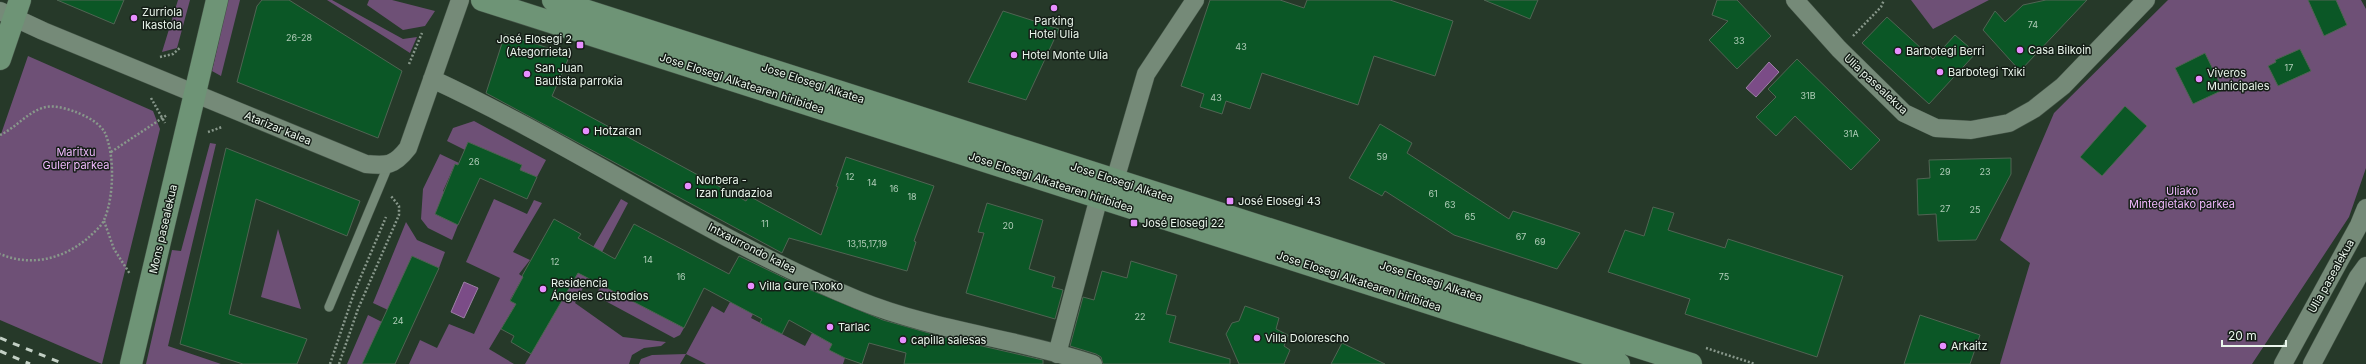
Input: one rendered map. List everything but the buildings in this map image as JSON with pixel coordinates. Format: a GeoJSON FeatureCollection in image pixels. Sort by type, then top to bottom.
{"type":"FeatureCollection","features":[{"type":"Feature","properties":{"kind":"main road","name":"Mons pasealekua"},"geometry":{"type":"LineString","coordinates":[[131,364],[217,0]]}},
{"type":"Feature","properties":{"kind":"main road","name":"Jose Elosegi Alkatearen hiribidea"},"geometry":{"type":"LineString","coordinates":[[482,0],[1619,364]]}},
{"type":"Feature","properties":{"kind":"main road","name":"Jose Elosegi Alkatea"},"geometry":{"type":"LineString","coordinates":[[553,0],[1691,364]]}},
{"type":"Feature","properties":{"kind":"main road"},"geometry":{"type":"LineString","coordinates":[[0,59],[11,9]]}},
{"type":"Feature","properties":{"kind":"street"},"geometry":{"type":"LineString","coordinates":[[388,166],[401,157],[408,148],[460,0]]}},
{"type":"Feature","properties":{"kind":"street"},"geometry":{"type":"LineString","coordinates":[[1115,180],[1146,74],[1195,0]]}},
{"type":"Feature","properties":{"kind":"street","name":"Ulia pasealekua"},"geometry":{"type":"LineString","coordinates":[[1795,0],[1839,49],[1904,113],[1936,128],[1971,130],[2009,123],[2034,109],[2063,86],[2146,0]]}},
{"type":"Feature","properties":{"kind":"street","name":"Atarizar kalea"},"geometry":{"type":"LineString","coordinates":[[11,9],[43,31],[366,164],[388,166]]}},
{"type":"Feature","properties":{"kind":"street","name":"Intxaurrondo kalea"},"geometry":{"type":"LineString","coordinates":[[432,79],[740,243],[859,300],[960,331],[1093,364]]}},
{"type":"Feature","properties":{"kind":"street"},"geometry":{"type":"LineString","coordinates":[[1057,354],[1098,197]]}},
{"type":"Feature","properties":{"kind":"street","name":"Ulia pasealekua"},"geometry":{"type":"LineString","coordinates":[[2283,364],[2359,225],[2366,208]]}},
{"type":"Feature","properties":{"kind":"street"},"geometry":{"type":"LineString","coordinates":[[2312,364],[2358,277],[2366,266]]}},
{"type":"Feature","properties":{"kind":"lane"},"geometry":{"type":"LineString","coordinates":[[329,307],[388,166]]}},
{"type":"Feature","properties":{"kind":"path"},"geometry":{"type":"LineString","coordinates":[[1839,49],[1881,7],[1884,0]]}},
{"type":"Feature","properties":{"kind":"path"},"geometry":{"type":"LineString","coordinates":[[409,64],[422,33]]}},
{"type":"Feature","properties":{"kind":"path"},"geometry":{"type":"LineString","coordinates":[[182,42],[181,50],[173,54],[163,55],[156,61],[147,91],[161,117],[170,128],[203,134],[216,128],[225,127]]}},
{"type":"Feature","properties":{"kind":"path"},"geometry":{"type":"LineString","coordinates":[[0,135],[11,130],[24,118],[46,107],[65,108],[89,117],[104,132],[111,152],[109,200],[104,221],[75,249],[57,257],[35,260],[8,258],[0,254]]}},
{"type":"Feature","properties":{"kind":"path"},"geometry":{"type":"LineString","coordinates":[[111,152],[161,117],[174,113]]}},
{"type":"Feature","properties":{"kind":"path"},"geometry":{"type":"LineString","coordinates":[[339,364],[358,309],[399,215],[399,206],[393,197],[378,191]]}},
{"type":"Feature","properties":{"kind":"path"},"geometry":{"type":"LineString","coordinates":[[330,364],[354,293],[386,217]]}},
{"type":"Feature","properties":{"kind":"path"},"geometry":{"type":"LineString","coordinates":[[104,221],[114,249],[130,275]]}},
{"type":"Feature","properties":{"kind":"green space"},"geometry":{"type":"Polygon","coordinates":[[[178,0],[190,0],[177,48],[162,52],[178,0]]]}},
{"type":"Feature","properties":{"kind":"green space"},"geometry":{"type":"Polygon","coordinates":[[[228,0],[240,0],[221,76],[212,71],[228,0]]]}},
{"type":"Feature","properties":{"kind":"green space"},"geometry":{"type":"Polygon","coordinates":[[[327,0],[332,0],[403,39],[417,37],[410,53],[327,0]]]}},
{"type":"Feature","properties":{"kind":"green space"},"geometry":{"type":"Polygon","coordinates":[[[369,0],[392,0],[435,11],[425,26],[403,30],[367,5],[369,0]]]}},
{"type":"Feature","properties":{"kind":"green space"},"geometry":{"type":"Polygon","coordinates":[[[1911,0],[1989,0],[1933,29],[1911,0]]]}},
{"type":"Feature","properties":{"kind":"green space","name":"Uliako Mintegietako parkea"},"geometry":{"type":"Polygon","coordinates":[[[2168,0],[2361,0],[2366,9],[2366,168],[2349,217],[2252,364],[2000,364],[2030,263],[2000,240],[2054,113],[2168,0]]]}},
{"type":"Feature","properties":{"kind":"green space","name":"Maritxu Guler parkea"},"geometry":{"type":"Polygon","coordinates":[[[28,56],[153,111],[160,129],[102,364],[0,320],[0,137],[28,56]]]}},
{"type":"Feature","properties":{"kind":"green space"},"geometry":{"type":"Polygon","coordinates":[[[474,121],[546,160],[537,177],[520,170],[522,165],[468,142],[465,150],[447,141],[453,128],[474,121]]]}},
{"type":"Feature","properties":{"kind":"green space"},"geometry":{"type":"Polygon","coordinates":[[[210,143],[216,144],[168,346],[221,364],[146,364],[172,250],[181,251],[210,143]]]}},
{"type":"Feature","properties":{"kind":"green space"},"geometry":{"type":"Polygon","coordinates":[[[440,154],[459,163],[458,165],[455,164],[443,191],[450,195],[442,197],[435,214],[458,225],[452,240],[428,228],[421,219],[423,189],[440,154]]]}},
{"type":"Feature","properties":{"kind":"green space"},"geometry":{"type":"Polygon","coordinates":[[[494,199],[527,214],[534,200],[542,203],[513,252],[530,260],[519,274],[523,277],[510,300],[516,304],[489,349],[514,364],[409,364],[420,340],[437,348],[449,324],[474,334],[500,278],[466,262],[494,199]]]}},
{"type":"Feature","properties":{"kind":"green space"},"geometry":{"type":"Polygon","coordinates":[[[621,199],[628,203],[575,303],[623,337],[666,342],[661,346],[644,348],[632,355],[629,364],[525,364],[621,199]]]}},
{"type":"Feature","properties":{"kind":"green space"},"geometry":{"type":"Polygon","coordinates":[[[406,222],[417,240],[445,252],[439,268],[412,256],[388,310],[373,303],[406,222]]]}},
{"type":"Feature","properties":{"kind":"green space"},"geometry":{"type":"Polygon","coordinates":[[[278,229],[301,309],[261,297],[278,229]]]}},
{"type":"Feature","properties":{"kind":"green space"},"geometry":{"type":"Polygon","coordinates":[[[601,285],[684,328],[680,335],[674,338],[598,297],[598,291],[601,285]]]}},
{"type":"Feature","properties":{"kind":"green space"},"geometry":{"type":"Polygon","coordinates":[[[730,302],[753,314],[751,318],[805,346],[812,333],[832,344],[830,350],[845,358],[843,364],[706,364],[686,354],[712,306],[724,313],[730,302]]]}},
{"type":"Feature","properties":{"kind":"green space"},"geometry":{"type":"Polygon","coordinates":[[[368,315],[382,322],[362,364],[347,364],[368,315]]]}},
{"type":"Feature","properties":{"kind":"green space"},"geometry":{"type":"Polygon","coordinates":[[[686,354],[680,364],[639,364],[641,359],[652,355],[686,354]]]}},
{"type":"Feature","properties":{"kind":"shaded area"},"geometry":{"type":"Polygon","coordinates":[[[1769,62],[1779,72],[1756,97],[1746,88],[1769,62]]]}},
{"type":"Feature","properties":{"kind":"shaded area"},"geometry":{"type":"Polygon","coordinates":[[[464,282],[478,288],[464,318],[451,312],[464,282]]]}},
{"type":"Feature","properties":{"kind":"railway"},"geometry":{"type":"LineString","coordinates":[[0,338],[64,364]]}},
{"type":"Feature","properties":{"kind":"railway"},"geometry":{"type":"LineString","coordinates":[[0,351],[30,364]]}},
{"type":"Feature","properties":{"kind":"place","name":"Parking Hotel Ulia"},"geometry":{"type":"Point","coordinates":[1054,8]}},
{"type":"Feature","properties":{"kind":"place","name":"Zurriola Ikastola"},"geometry":{"type":"Point","coordinates":[134,18]}},
{"type":"Feature","properties":{"kind":"place","name":"José Elosegi 2 (Ategorrieta)"},"geometry":{"type":"Point","coordinates":[580,45]}},
{"type":"Feature","properties":{"kind":"place","name":"Casa Bilkoin"},"geometry":{"type":"Point","coordinates":[2020,50]}},
{"type":"Feature","properties":{"kind":"place","name":"Barbotegi Berri"},"geometry":{"type":"Point","coordinates":[1898,51]}},
{"type":"Feature","properties":{"kind":"place","name":"Hotel Monte Ulia"},"geometry":{"type":"Point","coordinates":[1014,55]}},
{"type":"Feature","properties":{"kind":"place","name":"Barbotegi Txiki"},"geometry":{"type":"Point","coordinates":[1940,72]}},
{"type":"Feature","properties":{"kind":"place","name":"San Juan Bautista parrokia"},"geometry":{"type":"Point","coordinates":[527,74]}},
{"type":"Feature","properties":{"kind":"place","name":"Viveros Municipales"},"geometry":{"type":"Point","coordinates":[2199,79]}},
{"type":"Feature","properties":{"kind":"place","name":"Hotzaran"},"geometry":{"type":"Point","coordinates":[586,131]}},
{"type":"Feature","properties":{"kind":"place","name":"Norbera - Izan fundazioa"},"geometry":{"type":"Point","coordinates":[688,186]}},
{"type":"Feature","properties":{"kind":"place","name":"José Elosegi 43"},"geometry":{"type":"Point","coordinates":[1230,201]}},
{"type":"Feature","properties":{"kind":"place","name":"José Elosegi 22"},"geometry":{"type":"Point","coordinates":[1134,223]}},
{"type":"Feature","properties":{"kind":"place","name":"Villa Gure Txoko"},"geometry":{"type":"Point","coordinates":[751,286]}},
{"type":"Feature","properties":{"kind":"place","name":"Residencia Ángeles Custodios"},"geometry":{"type":"Point","coordinates":[543,289]}},
{"type":"Feature","properties":{"kind":"place","name":"Tarlac"},"geometry":{"type":"Point","coordinates":[830,327]}},
{"type":"Feature","properties":{"kind":"place","name":"Villa Dolorescho"},"geometry":{"type":"Point","coordinates":[1257,338]}},
{"type":"Feature","properties":{"kind":"place","name":"capilla salesas"},"geometry":{"type":"Point","coordinates":[903,340]}},
{"type":"Feature","properties":{"kind":"place","name":"Arkaitz"},"geometry":{"type":"Point","coordinates":[1943,346]}}]}
